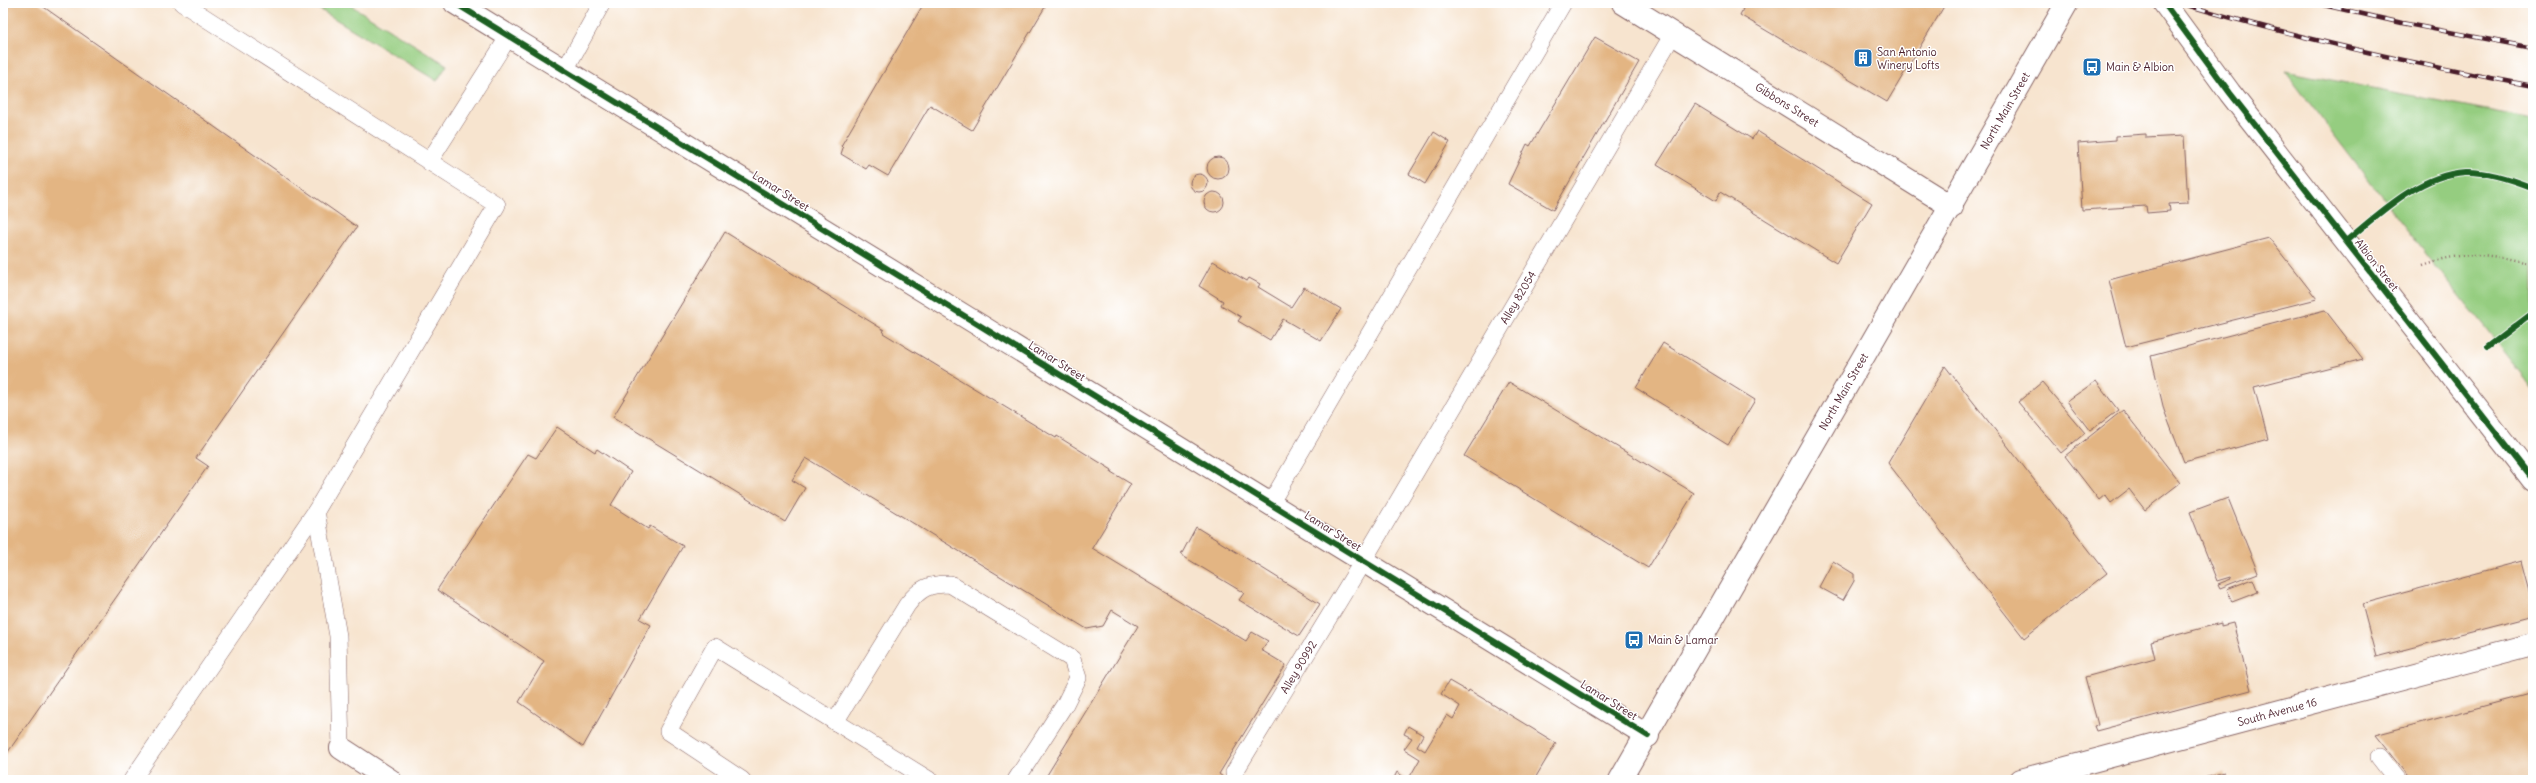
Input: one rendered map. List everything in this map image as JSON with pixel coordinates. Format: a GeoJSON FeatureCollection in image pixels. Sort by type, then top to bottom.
{"type":"FeatureCollection","features":[{"type":"Feature","properties":{"kind":"street","name":"Lamar Street"},"geometry":{"type":"LineString","coordinates":[[455,3],[1648,736]]}},
{"type":"Feature","properties":{"kind":"street","name":"Gibbons Street"},"geometry":{"type":"LineString","coordinates":[[1623,3],[1952,206]]}},
{"type":"Feature","properties":{"kind":"street","name":"North Main Street"},"geometry":{"type":"LineString","coordinates":[[1620,780],[1648,736],[2067,3]]}},
{"type":"Feature","properties":{"kind":"street","name":"Albion Street"},"geometry":{"type":"LineString","coordinates":[[2164,3],[2234,98],[2533,480]]}},
{"type":"Feature","properties":{"kind":"street","name":"South Avenue 16"},"geometry":{"type":"LineString","coordinates":[[2021,780],[2533,644]]}},
{"type":"Feature","properties":{"kind":"street"},"geometry":{"type":"LineString","coordinates":[[341,748],[390,780]]}},
{"type":"Feature","properties":{"kind":"lane"},"geometry":{"type":"LineString","coordinates":[[132,780],[316,511],[497,205],[182,3]]}},
{"type":"Feature","properties":{"kind":"lane"},"geometry":{"type":"LineString","coordinates":[[565,70],[602,3]]}},
{"type":"Feature","properties":{"kind":"lane"},"geometry":{"type":"LineString","coordinates":[[1270,504],[1563,3]]}},
{"type":"Feature","properties":{"kind":"lane","name":"Alley 82054"},"geometry":{"type":"LineString","coordinates":[[1363,561],[1673,34]]}},
{"type":"Feature","properties":{"kind":"lane"},"geometry":{"type":"LineString","coordinates":[[429,162],[509,36]]}},
{"type":"Feature","properties":{"kind":"lane"},"geometry":{"type":"LineString","coordinates":[[316,511],[338,636],[341,748]]}},
{"type":"Feature","properties":{"kind":"lane","name":"Alley 90992"},"geometry":{"type":"LineString","coordinates":[[1234,773],[1363,561]]}},
{"type":"Feature","properties":{"kind":"lane"},"geometry":{"type":"LineString","coordinates":[[835,722],[906,605],[918,591],[934,584],[950,584],[1072,659],[1078,678],[1065,704],[1016,780]]}},
{"type":"Feature","properties":{"kind":"lane"},"geometry":{"type":"LineString","coordinates":[[742,780],[668,731],[715,647],[929,780]]}},
{"type":"Feature","properties":{"kind":"lane"},"geometry":{"type":"LineString","coordinates":[[2380,758],[2397,780]]}},
{"type":"Feature","properties":{"kind":"path"},"geometry":{"type":"LineString","coordinates":[[2423,265],[2453,256],[2491,254],[2533,264]]}},
{"type":"Feature","properties":{"kind":"green space"},"geometry":{"type":"Polygon","coordinates":[[[309,3],[347,3],[447,65],[437,81],[309,3]]]}},
{"type":"Feature","properties":{"kind":"green space"},"geometry":{"type":"Polygon","coordinates":[[[2285,71],[2533,119],[2533,389],[2389,207],[2285,71]]]}},
{"type":"Feature","properties":{"kind":"building"},"geometry":{"type":"Polygon","coordinates":[[[3,3],[38,3],[357,227],[196,458],[208,466],[3,759],[3,3]]]}},
{"type":"Feature","properties":{"kind":"building"},"geometry":{"type":"Polygon","coordinates":[[[924,3],[1038,3],[1045,7],[972,130],[930,105],[888,176],[869,165],[866,169],[841,154],[843,148],[841,146],[924,3]]]}},
{"type":"Feature","properties":{"kind":"building","name":"San Antonio Winery Lofts"},"geometry":{"type":"Polygon","coordinates":[[[1734,3],[1946,3],[1887,102],[1740,15],[1743,9],[1734,3]]]}},
{"type":"Feature","properties":{"kind":"building"},"geometry":{"type":"Polygon","coordinates":[[[1595,37],[1639,62],[1553,210],[1508,184],[1527,144],[1530,146],[1595,37]]]}},
{"type":"Feature","properties":{"kind":"building"},"geometry":{"type":"Polygon","coordinates":[[[1695,104],[1752,139],[1757,131],[1872,203],[1836,263],[1720,192],[1716,201],[1657,165],[1695,104]]]}},
{"type":"Feature","properties":{"kind":"building"},"geometry":{"type":"Polygon","coordinates":[[[1434,132],[1450,142],[1425,184],[1409,174],[1434,132]]]}},
{"type":"Feature","properties":{"kind":"building"},"geometry":{"type":"Polygon","coordinates":[[[2146,134],[2146,138],[2184,136],[2188,203],[2169,204],[2170,211],[2147,213],[2146,206],[2082,210],[2078,143],[2116,140],[2116,136],[2146,134]]]}},
{"type":"Feature","properties":{"kind":"building"},"geometry":{"type":"Polygon","coordinates":[[[1218,157],[1226,160],[1229,168],[1226,176],[1218,179],[1210,176],[1207,168],[1210,160],[1218,157]]]}},
{"type":"Feature","properties":{"kind":"building"},"geometry":{"type":"Polygon","coordinates":[[[1195,174],[1203,174],[1208,179],[1206,190],[1203,192],[1195,192],[1190,187],[1190,179],[1195,174]]]}},
{"type":"Feature","properties":{"kind":"building"},"geometry":{"type":"Polygon","coordinates":[[[1214,192],[1221,195],[1224,202],[1221,209],[1214,212],[1207,209],[1204,202],[1207,195],[1214,192]]]}},
{"type":"Feature","properties":{"kind":"building"},"geometry":{"type":"Polygon","coordinates":[[[725,232],[884,330],[883,333],[1056,438],[1057,436],[1112,470],[1111,472],[1131,484],[1092,548],[1246,641],[1252,632],[1268,641],[1261,650],[1286,665],[1219,774],[1223,777],[1221,780],[1044,780],[1138,626],[1112,610],[1103,626],[1087,629],[806,458],[792,480],[805,488],[785,522],[613,417],[725,232]]]}},
{"type":"Feature","properties":{"kind":"building"},"geometry":{"type":"Polygon","coordinates":[[[2269,238],[2317,299],[2126,347],[2109,280],[2269,238]]]}},
{"type":"Feature","properties":{"kind":"building"},"geometry":{"type":"Polygon","coordinates":[[[1213,261],[1247,281],[1249,278],[1260,284],[1258,287],[1291,307],[1304,287],[1341,309],[1321,341],[1283,319],[1270,340],[1238,321],[1241,317],[1221,305],[1223,301],[1199,286],[1213,261]]]}},
{"type":"Feature","properties":{"kind":"building"},"geometry":{"type":"Polygon","coordinates":[[[2325,310],[2363,359],[2254,387],[2268,439],[2184,462],[2164,410],[2151,356],[2325,310]]]}},
{"type":"Feature","properties":{"kind":"building"},"geometry":{"type":"Polygon","coordinates":[[[1663,343],[1755,400],[1728,445],[1636,388],[1663,343]]]}},
{"type":"Feature","properties":{"kind":"building"},"geometry":{"type":"Polygon","coordinates":[[[1945,366],[2107,573],[2024,638],[1888,463],[1945,366]]]}},
{"type":"Feature","properties":{"kind":"building"},"geometry":{"type":"Polygon","coordinates":[[[2096,381],[2118,410],[2090,431],[2067,401],[2096,381]]]}},
{"type":"Feature","properties":{"kind":"building"},"geometry":{"type":"Polygon","coordinates":[[[1509,382],[1694,493],[1648,568],[1464,456],[1509,382]]]}},
{"type":"Feature","properties":{"kind":"building"},"geometry":{"type":"Polygon","coordinates":[[[2042,382],[2085,433],[2061,453],[2018,402],[2042,382]]]}},
{"type":"Feature","properties":{"kind":"building"},"geometry":{"type":"Polygon","coordinates":[[[2123,410],[2180,483],[2145,510],[2129,489],[2111,503],[2105,495],[2099,500],[2065,456],[2123,410]]]}},
{"type":"Feature","properties":{"kind":"building"},"geometry":{"type":"Polygon","coordinates":[[[557,427],[595,452],[597,449],[631,472],[611,505],[648,529],[650,526],[683,546],[640,619],[651,625],[583,747],[519,702],[544,661],[437,590],[528,454],[536,458],[557,427]]]}},
{"type":"Feature","properties":{"kind":"building"},"geometry":{"type":"Polygon","coordinates":[[[2228,498],[2258,573],[2220,588],[2218,584],[2231,579],[2230,577],[2217,581],[2190,512],[2228,498]]]}},
{"type":"Feature","properties":{"kind":"building"},"geometry":{"type":"Polygon","coordinates":[[[1196,527],[1320,604],[1299,636],[1239,600],[1244,593],[1181,555],[1196,527]]]}},
{"type":"Feature","properties":{"kind":"building"},"geometry":{"type":"Polygon","coordinates":[[[1833,561],[1854,574],[1854,581],[1843,600],[1819,587],[1833,561]]]}},
{"type":"Feature","properties":{"kind":"building"},"geometry":{"type":"Polygon","coordinates":[[[2522,561],[2533,602],[2533,616],[2376,657],[2362,604],[2522,561]]]}},
{"type":"Feature","properties":{"kind":"building"},"geometry":{"type":"Polygon","coordinates":[[[2253,579],[2258,592],[2232,602],[2227,589],[2253,579]]]}},
{"type":"Feature","properties":{"kind":"building"},"geometry":{"type":"Polygon","coordinates":[[[2221,623],[2221,626],[2233,623],[2251,690],[2096,731],[2094,726],[2098,725],[2085,677],[2155,658],[2151,642],[2221,623]]]}},
{"type":"Feature","properties":{"kind":"building"},"geometry":{"type":"Polygon","coordinates":[[[1449,681],[1468,692],[1469,690],[1556,743],[1534,780],[1408,780],[1420,759],[1404,749],[1412,738],[1404,734],[1408,726],[1423,735],[1417,746],[1425,751],[1447,715],[1453,719],[1460,706],[1441,694],[1449,681]]]}},
{"type":"Feature","properties":{"kind":"building"},"geometry":{"type":"Polygon","coordinates":[[[2533,693],[2533,780],[2411,780],[2375,735],[2533,693]]]}},
{"type":"Feature","properties":{"kind":"building"},"geometry":{"type":"Polygon","coordinates":[[[1397,772],[1408,780],[1393,780],[1397,772]]]}},
{"type":"Feature","properties":{"kind":"building"},"geometry":{"type":"Polygon","coordinates":[[[2224,772],[2226,780],[2197,780],[2224,772]]]}},
{"type":"Feature","properties":{"kind":"railway"},"geometry":{"type":"LineString","coordinates":[[2180,3],[2311,39],[2444,69],[2533,86]]}},
{"type":"Feature","properties":{"kind":"railway"},"geometry":{"type":"LineString","coordinates":[[2315,3],[2402,23],[2533,48]]}},
{"type":"Feature","properties":{"kind":"cycle path"},"geometry":{"type":"LineString","coordinates":[[455,3],[1648,736]]}},
{"type":"Feature","properties":{"kind":"cycle path"},"geometry":{"type":"LineString","coordinates":[[2164,3],[2230,93],[2533,480]]}},
{"type":"Feature","properties":{"kind":"cycle path"},"geometry":{"type":"LineString","coordinates":[[2346,241],[2401,197],[2432,180],[2448,175],[2465,172],[2483,173],[2509,179],[2533,188]]}},
{"type":"Feature","properties":{"kind":"cycle path"},"geometry":{"type":"LineString","coordinates":[[2488,347],[2533,313]]}},
{"type":"Feature","properties":{"kind":"place","name":"San Antonio Winery Lofts"},"geometry":{"type":"Point","coordinates":[1863,58]}},
{"type":"Feature","properties":{"kind":"place","name":"Main & Albion"},"geometry":{"type":"Point","coordinates":[2092,67]}},
{"type":"Feature","properties":{"kind":"place","name":"Main & Lamar"},"geometry":{"type":"Point","coordinates":[1634,640]}}]}
